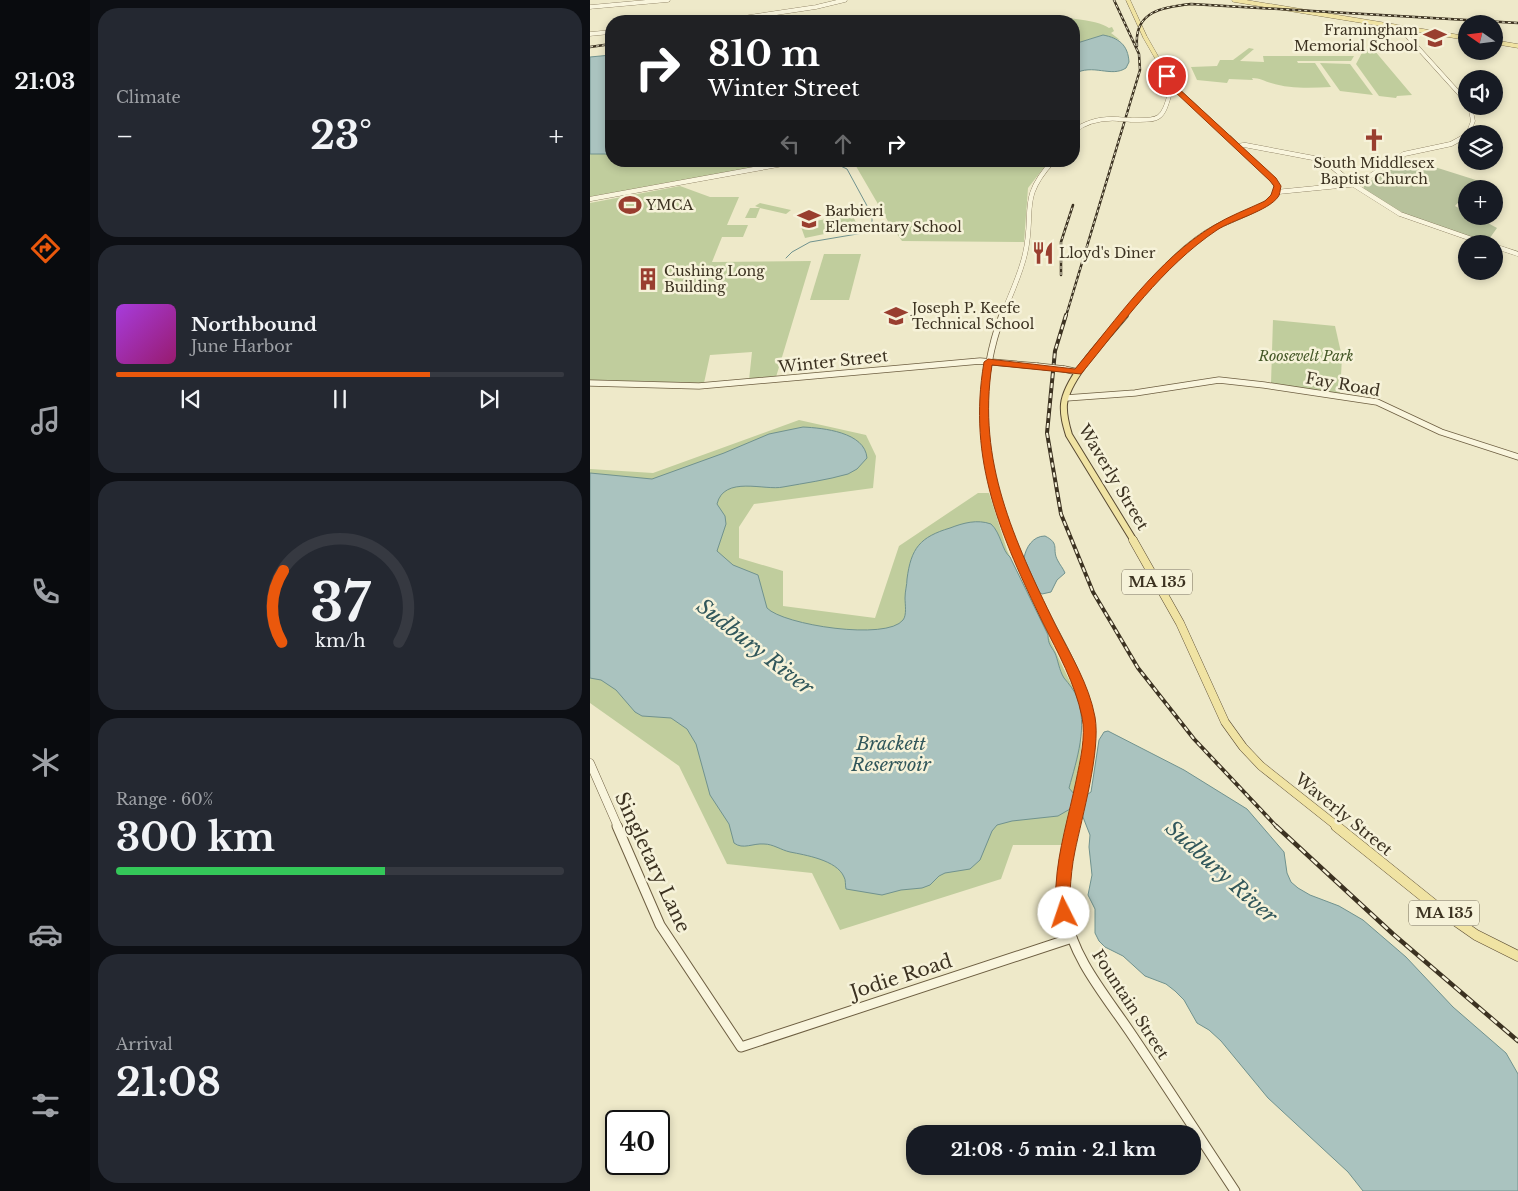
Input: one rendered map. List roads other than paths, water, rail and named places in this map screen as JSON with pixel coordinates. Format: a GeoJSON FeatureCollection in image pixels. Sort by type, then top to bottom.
{"type":"FeatureCollection","features":[{"type":"Feature","properties":{"kind":"main road"},"geometry":{"type":"LineString","coordinates":[[1128,0],[1147,41],[1178,91],[1274,180],[1277,192]]}},
{"type":"Feature","properties":{"kind":"main road"},"geometry":{"type":"LineString","coordinates":[[1234,0],[1458,37]]}},
{"type":"Feature","properties":{"kind":"main road"},"geometry":{"type":"LineString","coordinates":[[1503,44],[1518,46]]}},
{"type":"Feature","properties":{"kind":"main road","name":"Waverly Street"},"geometry":{"type":"LineString","coordinates":[[1277,192],[1268,202],[1216,227],[1183,252],[1158,275],[1078,372],[1069,386],[1066,398],[1065,421],[1072,441],[1145,560],[1192,647],[1226,722],[1243,747],[1261,766],[1444,912],[1476,935],[1518,956]]}},
{"type":"Feature","properties":{"kind":"street"},"geometry":{"type":"LineString","coordinates":[[590,7],[668,0]]}},
{"type":"Feature","properties":{"kind":"street"},"geometry":{"type":"LineString","coordinates":[[764,15],[811,8],[845,0]]}},
{"type":"Feature","properties":{"kind":"street"},"geometry":{"type":"LineString","coordinates":[[1400,28],[1458,92]]}},
{"type":"Feature","properties":{"kind":"street"},"geometry":{"type":"LineString","coordinates":[[590,34],[605,33]]}},
{"type":"Feature","properties":{"kind":"street"},"geometry":{"type":"LineString","coordinates":[[1080,126],[1093,121],[1118,118],[1148,120],[1162,115],[1166,110],[1169,98],[1178,91]]}},
{"type":"Feature","properties":{"kind":"street"},"geometry":{"type":"LineString","coordinates":[[1277,192],[1354,185],[1407,153],[1451,144],[1458,140]]}},
{"type":"Feature","properties":{"kind":"street"},"geometry":{"type":"LineString","coordinates":[[1237,146],[1246,145],[1320,159],[1354,185],[1400,214],[1460,235]]}},
{"type":"Feature","properties":{"kind":"street"},"geometry":{"type":"LineString","coordinates":[[590,200],[767,167]]}},
{"type":"Feature","properties":{"kind":"street","name":"Fountain Street"},"geometry":{"type":"LineString","coordinates":[[1048,167],[1038,179],[1031,193],[1027,250],[997,331],[988,362],[984,392],[984,425],[987,459],[995,496],[1015,551],[1075,677],[1088,712],[1089,746],[1062,886],[1064,913],[1072,938],[1094,978],[1235,1191]]}},
{"type":"Feature","properties":{"kind":"street"},"geometry":{"type":"LineString","coordinates":[[1503,249],[1518,254]]}},
{"type":"Feature","properties":{"kind":"street","name":"Winter Street"},"geometry":{"type":"LineString","coordinates":[[590,383],[671,387],[710,386],[988,362],[1038,366],[1078,372]]}},
{"type":"Feature","properties":{"kind":"street","name":"Fay Road"},"geometry":{"type":"LineString","coordinates":[[1066,398],[1135,393],[1219,380],[1264,385],[1377,402],[1441,432],[1518,458]]}},
{"type":"Feature","properties":{"kind":"street","name":"Singletary Lane"},"geometry":{"type":"LineString","coordinates":[[590,763],[660,925],[742,1047]]}},
{"type":"Feature","properties":{"kind":"street","name":"Jodie Road"},"geometry":{"type":"LineString","coordinates":[[742,1047],[1072,938]]}},
{"type":"Feature","properties":{"kind":"water"},"geometry":{"type":"Polygon","coordinates":[[[1103,35],[1114,38],[1125,47],[1129,62],[1126,68],[1120,71],[1080,71],[1080,42],[1103,35]]]}},
{"type":"Feature","properties":{"kind":"water"},"geometry":{"type":"Polygon","coordinates":[[[605,56],[605,154],[590,154],[590,57],[605,56]]]}},
{"type":"Feature","properties":{"kind":"water","name":"Brackett Reservoir"},"geometry":{"type":"Polygon","coordinates":[[[803,427],[832,430],[851,437],[859,442],[867,458],[857,469],[848,474],[832,478],[775,488],[736,487],[721,495],[717,504],[725,516],[726,524],[717,551],[733,565],[758,575],[767,608],[793,620],[813,625],[857,630],[893,626],[904,618],[909,568],[914,552],[919,545],[931,535],[970,522],[991,524],[1010,557],[1048,635],[1049,643],[1055,653],[1062,675],[1077,697],[1082,719],[1081,731],[1078,754],[1069,788],[1074,794],[1085,796],[1091,792],[1099,740],[1104,732],[1108,731],[1184,770],[1247,809],[1284,852],[1287,873],[1291,882],[1310,895],[1339,906],[1363,920],[1406,957],[1453,1007],[1506,1053],[1518,1074],[1518,1191],[1363,1191],[1348,1172],[1268,1098],[1221,1041],[1209,1030],[1197,1023],[1184,1000],[1175,991],[1166,984],[1145,976],[1123,956],[1105,947],[1099,941],[1095,933],[1095,909],[1088,895],[1092,875],[1089,847],[1090,835],[1081,812],[1070,809],[1058,816],[1012,821],[997,825],[992,831],[980,860],[970,869],[945,873],[930,885],[922,888],[901,890],[882,895],[846,889],[845,878],[840,871],[835,866],[820,859],[767,844],[741,846],[734,843],[729,824],[710,795],[696,744],[687,729],[671,718],[642,716],[635,712],[616,690],[601,680],[590,678],[590,473],[652,479],[724,453],[769,434],[803,427]]]}},
{"type":"Feature","properties":{"kind":"water"},"geometry":{"type":"Polygon","coordinates":[[[1041,536],[1045,536],[1053,542],[1056,557],[1065,573],[1057,580],[1051,592],[1042,594],[1039,592],[1024,558],[1026,550],[1031,543],[1041,536]]]}},
{"type":"Feature","properties":{"kind":"waterway"},"geometry":{"type":"LineString","coordinates":[[786,258],[792,252],[810,242],[863,233],[872,225],[872,215],[847,169],[843,167]]}},
{"type":"Feature","properties":{"kind":"railway"},"geometry":{"type":"LineString","coordinates":[[1066,316],[1140,70],[1139,54],[1114,0]]}},
{"type":"Feature","properties":{"kind":"railway"},"geometry":{"type":"LineString","coordinates":[[1137,46],[1137,34],[1145,18],[1161,9],[1191,4],[1518,23]]}},
{"type":"Feature","properties":{"kind":"railway"},"geometry":{"type":"LineString","coordinates":[[590,47],[605,45]]}},
{"type":"Feature","properties":{"kind":"railway"},"geometry":{"type":"LineString","coordinates":[[1061,275],[1061,242],[1073,205]]}},
{"type":"Feature","properties":{"kind":"railway"},"geometry":{"type":"LineString","coordinates":[[1066,315],[1055,351],[1047,433],[1061,514],[1093,592],[1138,668],[1194,739],[1276,826]]}},
{"type":"Feature","properties":{"kind":"railway"},"geometry":{"type":"LineString","coordinates":[[1276,826],[1393,934],[1518,1041]]}},
{"type":"Feature","properties":{"kind":"place","name":"Framingham Memorial School"},"geometry":{"type":"Point","coordinates":[1435,38]}},
{"type":"Feature","properties":{"kind":"place","name":"South Middlesex Baptist Church"},"geometry":{"type":"Point","coordinates":[1374,140]}},
{"type":"Feature","properties":{"kind":"place","name":"YMCA"},"geometry":{"type":"Point","coordinates":[630,205]}},
{"type":"Feature","properties":{"kind":"place","name":"Barbieri Elementary School"},"geometry":{"type":"Point","coordinates":[809,219]}},
{"type":"Feature","properties":{"kind":"place","name":"Lloyd's Diner"},"geometry":{"type":"Point","coordinates":[1043,253]}},
{"type":"Feature","properties":{"kind":"place","name":"Cushing Long Building"},"geometry":{"type":"Point","coordinates":[648,279]}},
{"type":"Feature","properties":{"kind":"place","name":"Joseph P. Keefe Technical School"},"geometry":{"type":"Point","coordinates":[896,316]}},
{"type":"Feature","properties":{"kind":"park label","name":"Roosevelt Park"},"geometry":{"type":"Point","coordinates":[1306,356]}},
{"type":"Feature","properties":{"kind":"water label","name":"Sudbury River"},"geometry":{"type":"Point","coordinates":[755,647]}},
{"type":"Feature","properties":{"kind":"water label","name":"Sudbury River"},"geometry":{"type":"Point","coordinates":[1221,872]}}]}
